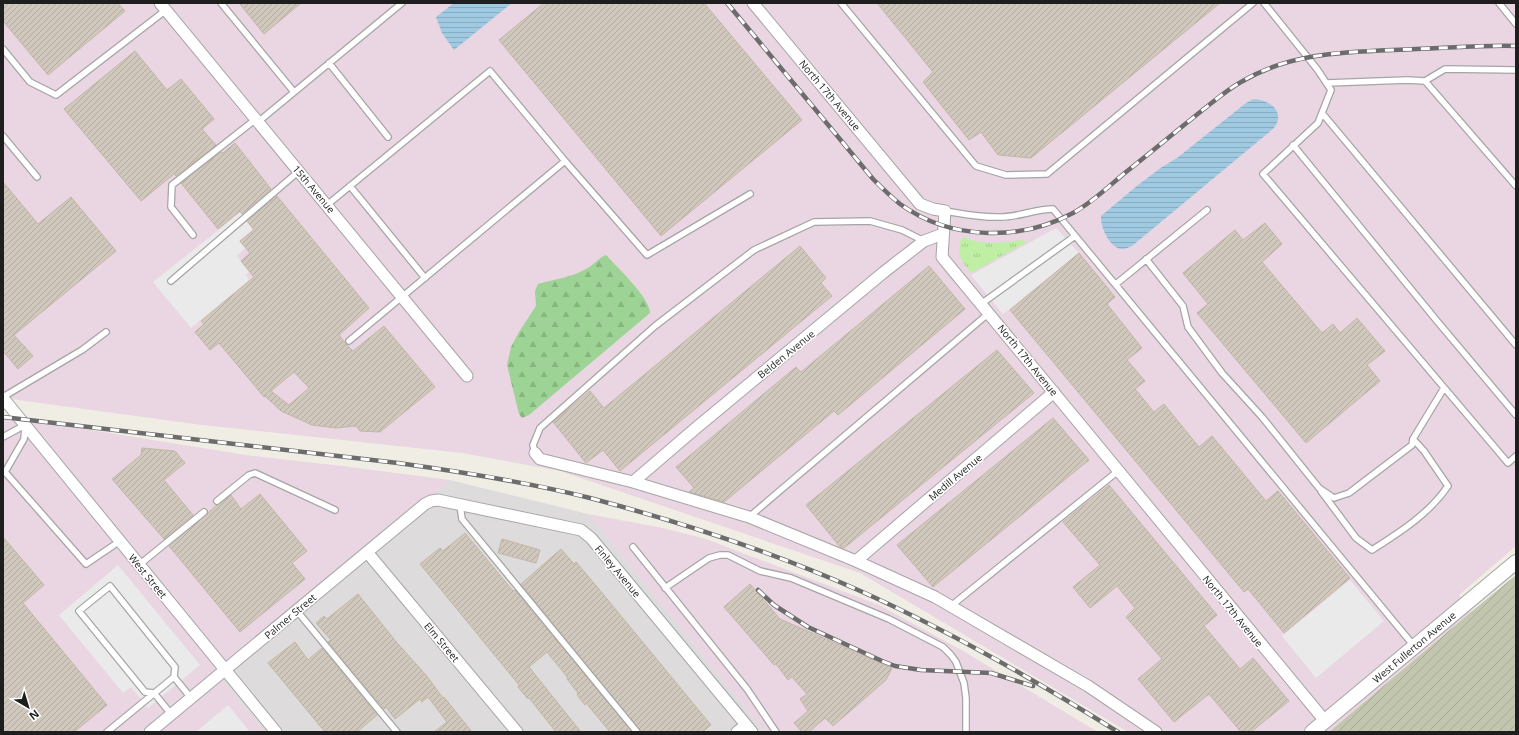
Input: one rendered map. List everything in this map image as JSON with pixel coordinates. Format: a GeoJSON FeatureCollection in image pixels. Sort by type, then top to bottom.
{"type":"FeatureCollection","features":[{"type":"Feature","properties":{"kind":"street","name":"North 17th Avenue"},"geometry":{"type":"LineString","coordinates":[[754,3],[920,204],[933,209],[945,211],[942,257],[1325,721]]}},
{"type":"Feature","properties":{"kind":"street","name":"15th Avenue"},"geometry":{"type":"LineString","coordinates":[[163,7],[467,376]]}},
{"type":"Feature","properties":{"kind":"street","name":"Belden Avenue"},"geometry":{"type":"LineString","coordinates":[[633,482],[696,428],[924,241],[944,234]]}},
{"type":"Feature","properties":{"kind":"street","name":"Medill Avenue"},"geometry":{"type":"LineString","coordinates":[[856,561],[1054,392]]}},
{"type":"Feature","properties":{"kind":"street","name":"West Street"},"geometry":{"type":"LineString","coordinates":[[3,397],[276,732]]}},
{"type":"Feature","properties":{"kind":"street"},"geometry":{"type":"LineString","coordinates":[[535,452],[540,460],[633,482],[749,517],[856,561],[935,597],[1088,686],[1156,732]]}},
{"type":"Feature","properties":{"kind":"street","name":"Finley Avenue"},"geometry":{"type":"LineString","coordinates":[[431,501],[438,500],[576,528],[587,534],[749,728]]}},
{"type":"Feature","properties":{"kind":"street","name":"Palmer Street"},"geometry":{"type":"LineString","coordinates":[[150,732],[367,552],[431,501]]}},
{"type":"Feature","properties":{"kind":"street","name":"Elm Street"},"geometry":{"type":"LineString","coordinates":[[367,552],[517,732]]}},
{"type":"Feature","properties":{"kind":"street","name":"West Fullerton Avenue"},"geometry":{"type":"LineString","coordinates":[[1312,732],[1516,562]]}},
{"type":"Feature","properties":{"kind":"street"},"geometry":{"type":"LineString","coordinates":[[737,732],[749,728]]}},
{"type":"Feature","properties":{"kind":"lane"},"geometry":{"type":"LineString","coordinates":[[221,3],[294,92]]}},
{"type":"Feature","properties":{"kind":"lane"},"geometry":{"type":"LineString","coordinates":[[193,234],[171,207],[172,185],[294,92],[402,3]]}},
{"type":"Feature","properties":{"kind":"lane"},"geometry":{"type":"LineString","coordinates":[[841,3],[976,166],[1006,175],[1047,174],[1254,3]]}},
{"type":"Feature","properties":{"kind":"lane"},"geometry":{"type":"LineString","coordinates":[[1264,3],[1306,57],[1318,69],[1331,90],[1318,123],[1263,174],[1508,463],[1516,456]]}},
{"type":"Feature","properties":{"kind":"lane"},"geometry":{"type":"LineString","coordinates":[[1499,3],[1516,24]]}},
{"type":"Feature","properties":{"kind":"lane"},"geometry":{"type":"LineString","coordinates":[[3,49],[30,82],[56,95],[163,7]]}},
{"type":"Feature","properties":{"kind":"lane"},"geometry":{"type":"LineString","coordinates":[[329,63],[388,137]]}},
{"type":"Feature","properties":{"kind":"lane"},"geometry":{"type":"LineString","coordinates":[[1326,83],[1407,80],[1424,81],[1445,70],[1516,70]]}},
{"type":"Feature","properties":{"kind":"lane"},"geometry":{"type":"LineString","coordinates":[[327,205],[490,71],[565,161],[647,255],[750,194]]}},
{"type":"Feature","properties":{"kind":"lane"},"geometry":{"type":"LineString","coordinates":[[1424,81],[1516,186]]}},
{"type":"Feature","properties":{"kind":"lane"},"geometry":{"type":"LineString","coordinates":[[1322,113],[1516,344]]}},
{"type":"Feature","properties":{"kind":"lane"},"geometry":{"type":"LineString","coordinates":[[3,136],[37,177]]}},
{"type":"Feature","properties":{"kind":"lane"},"geometry":{"type":"LineString","coordinates":[[1294,145],[1432,315],[1516,414]]}},
{"type":"Feature","properties":{"kind":"lane"},"geometry":{"type":"LineString","coordinates":[[349,341],[565,161]]}},
{"type":"Feature","properties":{"kind":"lane"},"geometry":{"type":"LineString","coordinates":[[171,281],[299,171]]}},
{"type":"Feature","properties":{"kind":"lane"},"geometry":{"type":"LineString","coordinates":[[350,186],[425,278]]}},
{"type":"Feature","properties":{"kind":"lane"},"geometry":{"type":"LineString","coordinates":[[945,211],[980,216],[1002,217],[1041,209],[1053,209],[1414,647]]}},
{"type":"Feature","properties":{"kind":"lane"},"geometry":{"type":"LineString","coordinates":[[1116,284],[1207,210]]}},
{"type":"Feature","properties":{"kind":"lane"},"geometry":{"type":"LineString","coordinates":[[535,452],[533,445],[540,428],[655,326],[754,250],[814,222],[870,221],[902,230],[924,241]]}},
{"type":"Feature","properties":{"kind":"lane"},"geometry":{"type":"LineString","coordinates":[[749,517],[985,309],[1075,236]]}},
{"type":"Feature","properties":{"kind":"lane"},"geometry":{"type":"LineString","coordinates":[[1146,259],[1183,306],[1188,327],[1222,373],[1262,417],[1319,488],[1356,538],[1372,550],[1408,527],[1438,500],[1448,486],[1414,439]]}},
{"type":"Feature","properties":{"kind":"lane"},"geometry":{"type":"LineString","coordinates":[[3,397],[82,350],[106,332]]}},
{"type":"Feature","properties":{"kind":"lane"},"geometry":{"type":"LineString","coordinates":[[1319,488],[1334,498],[1349,493],[1412,445],[1444,388]]}},
{"type":"Feature","properties":{"kind":"lane"},"geometry":{"type":"LineString","coordinates":[[3,437],[23,422]]}},
{"type":"Feature","properties":{"kind":"lane"},"geometry":{"type":"LineString","coordinates":[[23,422],[24,439],[5,472],[86,564],[120,541]]}},
{"type":"Feature","properties":{"kind":"lane"},"geometry":{"type":"LineString","coordinates":[[950,606],[1118,471]]}},
{"type":"Feature","properties":{"kind":"lane"},"geometry":{"type":"LineString","coordinates":[[217,501],[249,475],[255,473],[335,510]]}},
{"type":"Feature","properties":{"kind":"lane"},"geometry":{"type":"LineString","coordinates":[[460,505],[462,519],[637,732]]}},
{"type":"Feature","properties":{"kind":"lane"},"geometry":{"type":"LineString","coordinates":[[139,565],[204,512]]}},
{"type":"Feature","properties":{"kind":"lane"},"geometry":{"type":"LineString","coordinates":[[633,547],[747,689],[776,732]]}},
{"type":"Feature","properties":{"kind":"lane"},"geometry":{"type":"LineString","coordinates":[[665,588],[709,558],[720,554],[728,555],[760,571],[792,578],[889,619],[943,648],[956,662],[964,683],[966,698],[966,732]]}},
{"type":"Feature","properties":{"kind":"lane"},"geometry":{"type":"LineString","coordinates":[[171,714],[154,693],[145,692],[79,612],[110,586],[175,667],[174,677],[191,698]]}},
{"type":"Feature","properties":{"kind":"lane"},"geometry":{"type":"LineString","coordinates":[[297,611],[397,732]]}},
{"type":"Feature","properties":{"kind":"lane"},"geometry":{"type":"LineString","coordinates":[[107,732],[174,677]]}},
{"type":"Feature","properties":{"kind":"shaded area"},"geometry":{"type":"Polygon","coordinates":[[[3,3],[1516,3],[1516,546],[1459,595],[1471,612],[1329,732],[1128,732],[860,573],[560,471],[462,453],[202,425],[3,398],[3,3]]]}},
{"type":"Feature","properties":{"kind":"shaded area"},"geometry":{"type":"Polygon","coordinates":[[[241,212],[253,229],[239,241],[245,248],[237,256],[249,272],[246,275],[249,280],[191,328],[153,282],[241,212]]]}},
{"type":"Feature","properties":{"kind":"shaded area"},"geometry":{"type":"Polygon","coordinates":[[[1056,228],[1079,253],[1003,314],[971,275],[1056,228]]]}},
{"type":"Feature","properties":{"kind":"shaded area"},"geometry":{"type":"Polygon","coordinates":[[[3,416],[246,455],[450,480],[217,674],[265,732],[3,732],[3,416]]]}},
{"type":"Feature","properties":{"kind":"shaded area"},"geometry":{"type":"Polygon","coordinates":[[[450,480],[588,514],[765,732],[265,732],[217,674],[450,480]]]}},
{"type":"Feature","properties":{"kind":"shaded area"},"geometry":{"type":"Polygon","coordinates":[[[588,514],[663,528],[706,539],[879,605],[965,652],[1098,732],[765,732],[588,514]]]}},
{"type":"Feature","properties":{"kind":"shaded area"},"geometry":{"type":"Polygon","coordinates":[[[118,565],[200,665],[148,708],[131,687],[123,693],[59,615],[118,565]]]}},
{"type":"Feature","properties":{"kind":"shaded area"},"geometry":{"type":"Polygon","coordinates":[[[1516,575],[1516,732],[1329,732],[1471,612],[1516,575]]]}},
{"type":"Feature","properties":{"kind":"shaded area"},"geometry":{"type":"Polygon","coordinates":[[[1350,580],[1384,621],[1316,678],[1282,636],[1350,580]]]}},
{"type":"Feature","properties":{"kind":"shaded area"},"geometry":{"type":"Polygon","coordinates":[[[228,705],[250,732],[196,732],[228,705]]]}},
{"type":"Feature","properties":{"kind":"green space"},"geometry":{"type":"Polygon","coordinates":[[[964,237],[986,243],[1001,243],[1023,240],[1027,242],[971,273],[963,262],[959,251],[960,241],[964,237]]]}},
{"type":"Feature","properties":{"kind":"green space"},"geometry":{"type":"Polygon","coordinates":[[[606,255],[639,291],[649,307],[650,313],[529,415],[522,418],[519,414],[507,365],[511,347],[536,306],[535,291],[538,284],[581,272],[606,255]]]}},
{"type":"Feature","properties":{"kind":"water"},"geometry":{"type":"Polygon","coordinates":[[[454,3],[512,3],[454,50],[442,33],[436,17],[454,3]]]}},
{"type":"Feature","properties":{"kind":"water"},"geometry":{"type":"Polygon","coordinates":[[[1254,99],[1271,104],[1277,112],[1278,117],[1274,128],[1132,246],[1122,249],[1114,245],[1104,231],[1101,216],[1138,185],[1177,158],[1246,103],[1254,99]]]}},
{"type":"Feature","properties":{"kind":"building"},"geometry":{"type":"Polygon","coordinates":[[[3,3],[118,3],[125,11],[48,75],[3,21],[3,3]]]}},
{"type":"Feature","properties":{"kind":"building"},"geometry":{"type":"Polygon","coordinates":[[[239,3],[301,3],[264,34],[239,3]]]}},
{"type":"Feature","properties":{"kind":"building"},"geometry":{"type":"Polygon","coordinates":[[[544,3],[704,3],[802,120],[661,236],[499,40],[544,3]]]}},
{"type":"Feature","properties":{"kind":"building"},"geometry":{"type":"Polygon","coordinates":[[[877,3],[1220,3],[1031,158],[998,155],[981,132],[969,140],[923,82],[933,72],[877,3]]]}},
{"type":"Feature","properties":{"kind":"building"},"geometry":{"type":"Polygon","coordinates":[[[135,51],[167,90],[181,79],[214,119],[202,129],[216,145],[176,176],[174,174],[141,201],[64,109],[135,51]]]}},
{"type":"Feature","properties":{"kind":"building"},"geometry":{"type":"Polygon","coordinates":[[[235,143],[271,189],[242,214],[240,211],[218,229],[181,183],[235,143]]]}},
{"type":"Feature","properties":{"kind":"building"},"geometry":{"type":"Polygon","coordinates":[[[3,182],[38,224],[71,197],[116,251],[14,335],[33,356],[18,369],[3,351],[3,182]]]}},
{"type":"Feature","properties":{"kind":"building"},"geometry":{"type":"Polygon","coordinates":[[[277,196],[369,308],[339,335],[346,344],[353,351],[384,326],[435,387],[380,432],[360,431],[356,426],[336,428],[312,425],[281,411],[265,396],[264,397],[219,343],[210,350],[195,332],[204,324],[201,321],[254,277],[241,261],[250,253],[240,241],[254,230],[247,221],[277,196]],[[294,372],[271,391],[289,405],[309,388],[294,372]]]}},
{"type":"Feature","properties":{"kind":"building"},"geometry":{"type":"Polygon","coordinates":[[[1265,223],[1282,244],[1262,262],[1322,333],[1333,324],[1340,333],[1357,318],[1385,351],[1367,365],[1380,381],[1306,443],[1197,313],[1208,304],[1183,273],[1235,230],[1243,240],[1265,223]]]}},
{"type":"Feature","properties":{"kind":"building"},"geometry":{"type":"Polygon","coordinates":[[[800,246],[826,278],[821,283],[832,296],[620,471],[603,450],[586,463],[553,422],[590,391],[604,408],[800,246]]]}},
{"type":"Feature","properties":{"kind":"building"},"geometry":{"type":"Polygon","coordinates":[[[1079,253],[1115,297],[1107,304],[1142,348],[1127,360],[1145,381],[1135,389],[1154,412],[1164,404],[1199,447],[1212,436],[1266,501],[1278,491],[1350,578],[1284,633],[1248,589],[1244,592],[1010,310],[1079,253]]]}},
{"type":"Feature","properties":{"kind":"building"},"geometry":{"type":"Polygon","coordinates":[[[929,266],[965,309],[838,415],[834,411],[724,502],[689,492],[694,488],[676,467],[796,367],[801,372],[929,266]]]}},
{"type":"Feature","properties":{"kind":"building"},"geometry":{"type":"Polygon","coordinates":[[[997,350],[1034,393],[844,548],[840,547],[806,505],[997,350]]]}},
{"type":"Feature","properties":{"kind":"building"},"geometry":{"type":"Polygon","coordinates":[[[1053,418],[1089,460],[933,587],[897,545],[1053,418]]]}},
{"type":"Feature","properties":{"kind":"building"},"geometry":{"type":"Polygon","coordinates":[[[142,448],[175,451],[185,463],[164,480],[193,515],[164,539],[112,479],[141,455],[142,448]]]}},
{"type":"Feature","properties":{"kind":"building"},"geometry":{"type":"Polygon","coordinates":[[[1109,485],[1217,615],[1204,626],[1240,669],[1253,658],[1289,701],[1251,732],[1241,732],[1209,694],[1174,722],[1138,679],[1162,659],[1126,617],[1135,608],[1117,586],[1090,608],[1073,587],[1100,565],[1063,522],[1109,485]]]}},
{"type":"Feature","properties":{"kind":"building"},"geometry":{"type":"Polygon","coordinates":[[[260,494],[307,551],[292,563],[305,579],[240,632],[169,546],[231,495],[241,509],[260,494]]]}},
{"type":"Feature","properties":{"kind":"building"},"geometry":{"type":"Polygon","coordinates":[[[465,533],[513,591],[515,590],[632,732],[610,732],[586,703],[585,705],[577,695],[578,693],[567,679],[568,678],[547,652],[529,667],[581,732],[556,732],[529,698],[528,699],[518,687],[519,685],[420,564],[440,548],[443,551],[465,533]]]}},
{"type":"Feature","properties":{"kind":"building"},"geometry":{"type":"Polygon","coordinates":[[[3,537],[44,585],[23,603],[107,705],[74,732],[3,732],[3,537]]]}},
{"type":"Feature","properties":{"kind":"building"},"geometry":{"type":"Polygon","coordinates":[[[502,539],[540,550],[536,563],[498,553],[502,539]]]}},
{"type":"Feature","properties":{"kind":"building"},"geometry":{"type":"Polygon","coordinates":[[[561,549],[574,564],[576,562],[711,725],[702,732],[641,732],[521,584],[561,549]]]}},
{"type":"Feature","properties":{"kind":"building"},"geometry":{"type":"Polygon","coordinates":[[[750,584],[780,619],[892,668],[886,680],[833,726],[825,718],[809,732],[802,732],[794,723],[808,711],[800,699],[807,694],[792,677],[788,680],[776,664],[774,665],[724,607],[750,584]]]}},
{"type":"Feature","properties":{"kind":"building"},"geometry":{"type":"Polygon","coordinates":[[[358,594],[472,732],[434,732],[447,722],[428,697],[422,702],[420,699],[395,719],[386,707],[384,709],[328,642],[331,640],[316,623],[324,616],[327,619],[358,594]]]}},
{"type":"Feature","properties":{"kind":"building"},"geometry":{"type":"Polygon","coordinates":[[[295,642],[308,660],[322,648],[377,715],[357,732],[325,732],[268,663],[295,642]]]}},
{"type":"Feature","properties":{"kind":"railway"},"geometry":{"type":"LineString","coordinates":[[727,3],[873,179],[893,198],[920,216],[941,225],[985,233],[1030,229],[1073,213],[1094,199],[1229,90],[1261,72],[1282,64],[1304,58],[1348,52],[1479,46],[1516,46]]}},
{"type":"Feature","properties":{"kind":"railway"},"geometry":{"type":"LineString","coordinates":[[3,417],[422,466],[542,487],[624,507],[726,539],[793,563],[892,605],[991,656],[1118,732]]}},
{"type":"Feature","properties":{"kind":"railway"},"geometry":{"type":"LineString","coordinates":[[758,590],[774,605],[808,627],[895,666],[921,670],[991,673],[1033,686]]}}]}
